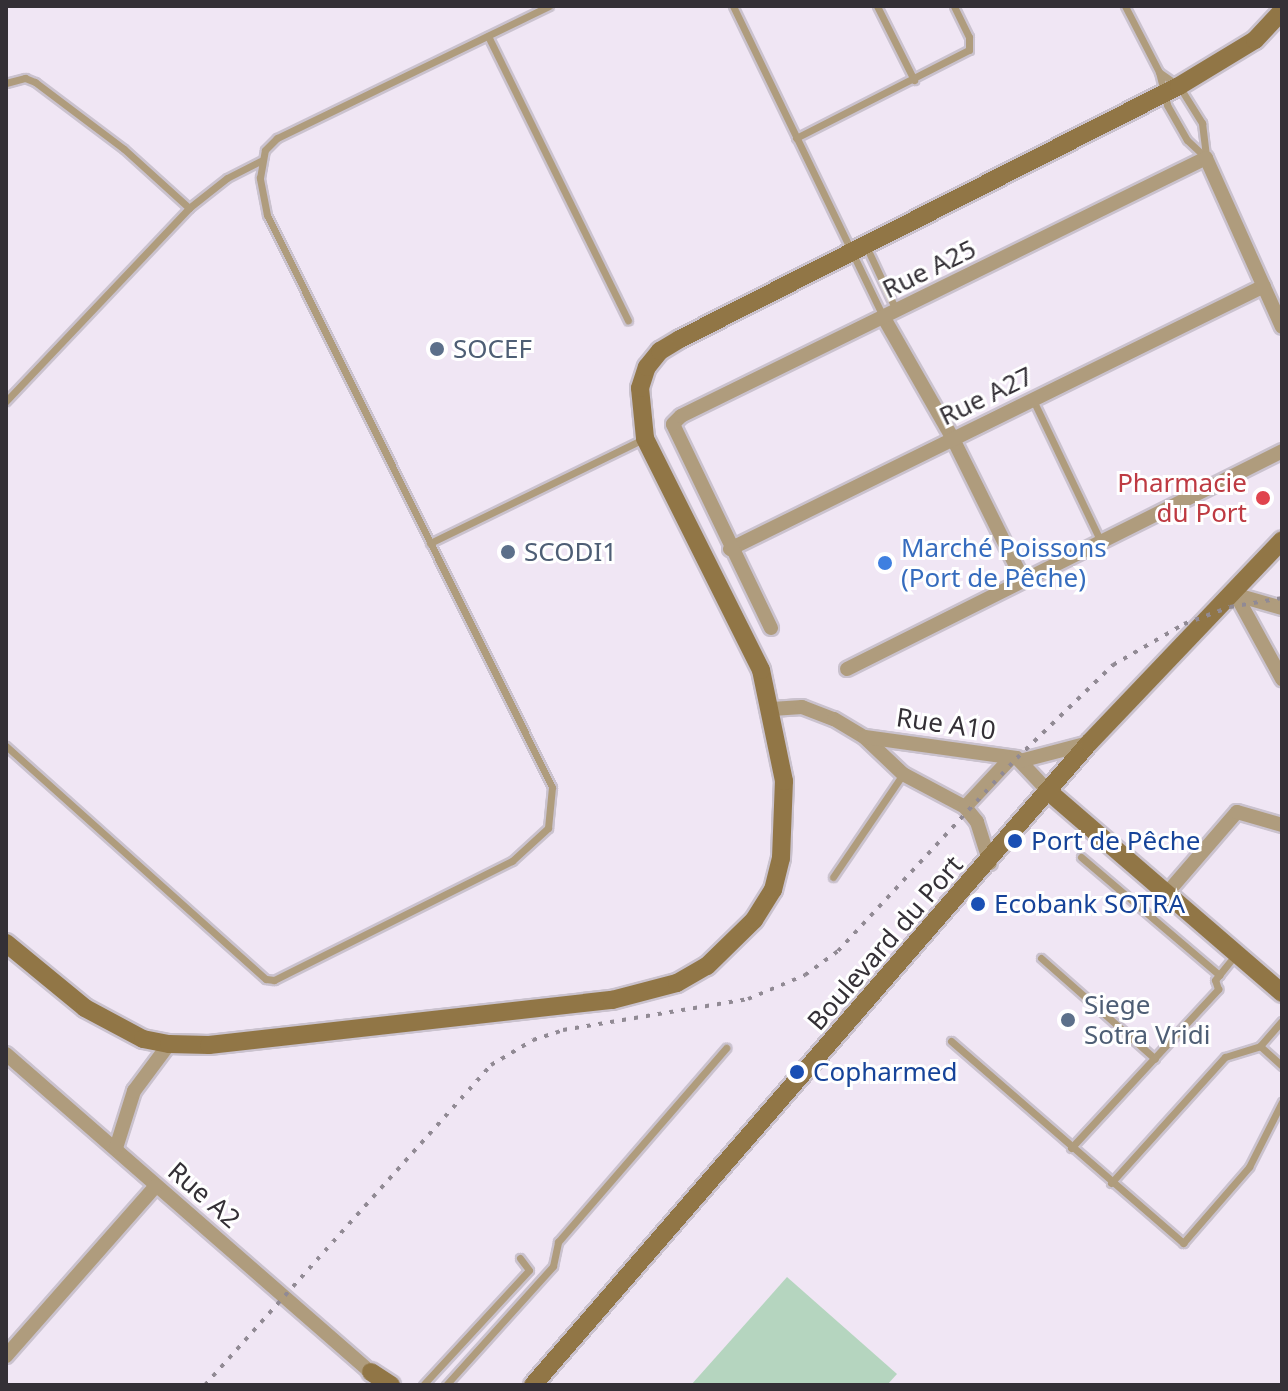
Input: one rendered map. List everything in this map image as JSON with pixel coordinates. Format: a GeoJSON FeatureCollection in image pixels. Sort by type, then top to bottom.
{"type":"FeatureCollection","features":[{"type":"Feature","properties":{"kind":"street"},"geometry":{"type":"LineString","coordinates":[[6,943],[85,1008],[143,1039],[169,1044],[209,1045],[612,1000],[677,983],[732,945],[773,890],[785,821],[772,709],[745,634],[645,438],[640,388],[660,351],[1179,86],[1255,40],[1282,11]]}},
{"type":"Feature","properties":{"kind":"street"},"geometry":{"type":"LineString","coordinates":[[1206,158],[1281,324]]}},
{"type":"Feature","properties":{"kind":"street","name":"Rue A25"},"geometry":{"type":"LineString","coordinates":[[730,549],[673,424],[681,416],[1206,158]]}},
{"type":"Feature","properties":{"kind":"street","name":"Rue A27"},"geometry":{"type":"LineString","coordinates":[[730,549],[1264,286]]}},
{"type":"Feature","properties":{"kind":"street"},"geometry":{"type":"LineString","coordinates":[[891,315],[1023,580]]}},
{"type":"Feature","properties":{"kind":"street"},"geometry":{"type":"LineString","coordinates":[[847,669],[1282,451]]}},
{"type":"Feature","properties":{"kind":"street","name":"Boulevard du Port"},"geometry":{"type":"LineString","coordinates":[[533,1385],[990,863],[1089,743],[1235,595],[1282,540]]}},
{"type":"Feature","properties":{"kind":"street"},"geometry":{"type":"LineString","coordinates":[[730,549],[771,628]]}},
{"type":"Feature","properties":{"kind":"street"},"geometry":{"type":"LineString","coordinates":[[1235,595],[1282,608]]}},
{"type":"Feature","properties":{"kind":"street"},"geometry":{"type":"LineString","coordinates":[[1235,595],[1282,679]]}},
{"type":"Feature","properties":{"kind":"street","name":"Rue A10"},"geometry":{"type":"LineString","coordinates":[[772,709],[817,710],[864,737],[903,774],[965,807]]}},
{"type":"Feature","properties":{"kind":"street","name":"Rue A10"},"geometry":{"type":"LineString","coordinates":[[864,737],[1015,760],[1089,743]]}},
{"type":"Feature","properties":{"kind":"street"},"geometry":{"type":"LineString","coordinates":[[990,863],[977,822],[965,807],[1015,760]]}},
{"type":"Feature","properties":{"kind":"street","name":"Rue A10"},"geometry":{"type":"LineString","coordinates":[[1015,760],[1048,791]]}},
{"type":"Feature","properties":{"kind":"street"},"geometry":{"type":"LineString","coordinates":[[1048,791],[1282,993]]}},
{"type":"Feature","properties":{"kind":"street"},"geometry":{"type":"LineString","coordinates":[[1167,893],[1237,812],[1282,825]]}},
{"type":"Feature","properties":{"kind":"street"},"geometry":{"type":"LineString","coordinates":[[116,1148],[134,1091],[169,1044]]}},
{"type":"Feature","properties":{"kind":"street","name":"Rue A2"},"geometry":{"type":"LineString","coordinates":[[6,1054],[376,1379]]}},
{"type":"Feature","properties":{"kind":"street"},"geometry":{"type":"LineString","coordinates":[[6,1356],[156,1186]]}},
{"type":"Feature","properties":{"kind":"street"},"geometry":{"type":"LineString","coordinates":[[376,1379],[391,1385]]}},
{"type":"Feature","properties":{"kind":"lane"},"geometry":{"type":"LineString","coordinates":[[6,401],[189,208],[227,178],[261,161],[277,138],[549,6]]}},
{"type":"Feature","properties":{"kind":"lane"},"geometry":{"type":"LineString","coordinates":[[733,6],[796,138],[859,250],[891,315]]}},
{"type":"Feature","properties":{"kind":"lane"},"geometry":{"type":"LineString","coordinates":[[877,6],[914,80]]}},
{"type":"Feature","properties":{"kind":"lane"},"geometry":{"type":"LineString","coordinates":[[796,138],[969,50],[969,37],[954,6]]}},
{"type":"Feature","properties":{"kind":"lane"},"geometry":{"type":"LineString","coordinates":[[1125,6],[1159,72],[1162,94],[1187,140],[1206,158]]}},
{"type":"Feature","properties":{"kind":"lane"},"geometry":{"type":"LineString","coordinates":[[488,36],[628,320]]}},
{"type":"Feature","properties":{"kind":"lane"},"geometry":{"type":"LineString","coordinates":[[1159,72],[1179,86],[1205,131],[1206,158]]}},
{"type":"Feature","properties":{"kind":"lane"},"geometry":{"type":"LineString","coordinates":[[6,83],[25,78],[35,82],[124,149],[189,208]]}},
{"type":"Feature","properties":{"kind":"lane"},"geometry":{"type":"LineString","coordinates":[[6,746],[266,979],[283,977],[512,861],[548,828],[552,787],[267,215],[261,161]]}},
{"type":"Feature","properties":{"kind":"lane"},"geometry":{"type":"LineString","coordinates":[[859,250],[891,315]]}},
{"type":"Feature","properties":{"kind":"lane"},"geometry":{"type":"LineString","coordinates":[[1033,400],[1101,542]]}},
{"type":"Feature","properties":{"kind":"lane"},"geometry":{"type":"LineString","coordinates":[[430,543],[645,438]]}},
{"type":"Feature","properties":{"kind":"lane"},"geometry":{"type":"LineString","coordinates":[[833,877],[903,774]]}},
{"type":"Feature","properties":{"kind":"lane"},"geometry":{"type":"LineString","coordinates":[[1081,857],[1219,975]]}},
{"type":"Feature","properties":{"kind":"lane"},"geometry":{"type":"LineString","coordinates":[[1071,1148],[1218,989],[1214,981],[1237,954]]}},
{"type":"Feature","properties":{"kind":"lane"},"geometry":{"type":"LineString","coordinates":[[1041,958],[1155,1059]]}},
{"type":"Feature","properties":{"kind":"lane"},"geometry":{"type":"LineString","coordinates":[[1111,1183],[1225,1057],[1260,1046],[1282,1021]]}},
{"type":"Feature","properties":{"kind":"lane"},"geometry":{"type":"LineString","coordinates":[[951,1041],[1174,1240],[1190,1240],[1249,1167],[1282,1102]]}},
{"type":"Feature","properties":{"kind":"lane"},"geometry":{"type":"LineString","coordinates":[[1260,1046],[1282,1066]]}},
{"type":"Feature","properties":{"kind":"lane"},"geometry":{"type":"LineString","coordinates":[[446,1385],[553,1266],[558,1242],[726,1048]]}},
{"type":"Feature","properties":{"kind":"lane"},"geometry":{"type":"LineString","coordinates":[[423,1385],[529,1270],[520,1258]]}},
{"type":"Feature","properties":{"kind":"green space"},"geometry":{"type":"Polygon","coordinates":[[[787,1277],[897,1374],[887,1385],[691,1385],[787,1277]]]}},
{"type":"Feature","properties":{"kind":"railway"},"geometry":{"type":"LineString","coordinates":[[205,1385],[491,1065],[533,1040],[563,1030],[748,999],[805,975],[838,951],[1017,758],[1113,665],[1184,624],[1230,607],[1282,598]]}},
{"type":"Feature","properties":{"kind":"place","name":"SOCEF"},"geometry":{"type":"Point","coordinates":[437,349]}},
{"type":"Feature","properties":{"kind":"place","name":"Pharmacie du Port"},"geometry":{"type":"Point","coordinates":[1263,498]}},
{"type":"Feature","properties":{"kind":"place","name":"SCODI1"},"geometry":{"type":"Point","coordinates":[508,552]}},
{"type":"Feature","properties":{"kind":"place","name":"Marché Poissons (Port de Pêche)"},"geometry":{"type":"Point","coordinates":[885,563]}},
{"type":"Feature","properties":{"kind":"place","name":"Port de Pêche"},"geometry":{"type":"Point","coordinates":[1015,841]}},
{"type":"Feature","properties":{"kind":"place","name":"Ecobank SOTRA"},"geometry":{"type":"Point","coordinates":[978,904]}},
{"type":"Feature","properties":{"kind":"place","name":"Siege Sotra Vridi"},"geometry":{"type":"Point","coordinates":[1068,1020]}},
{"type":"Feature","properties":{"kind":"place","name":"Copharmed"},"geometry":{"type":"Point","coordinates":[797,1072]}}]}
